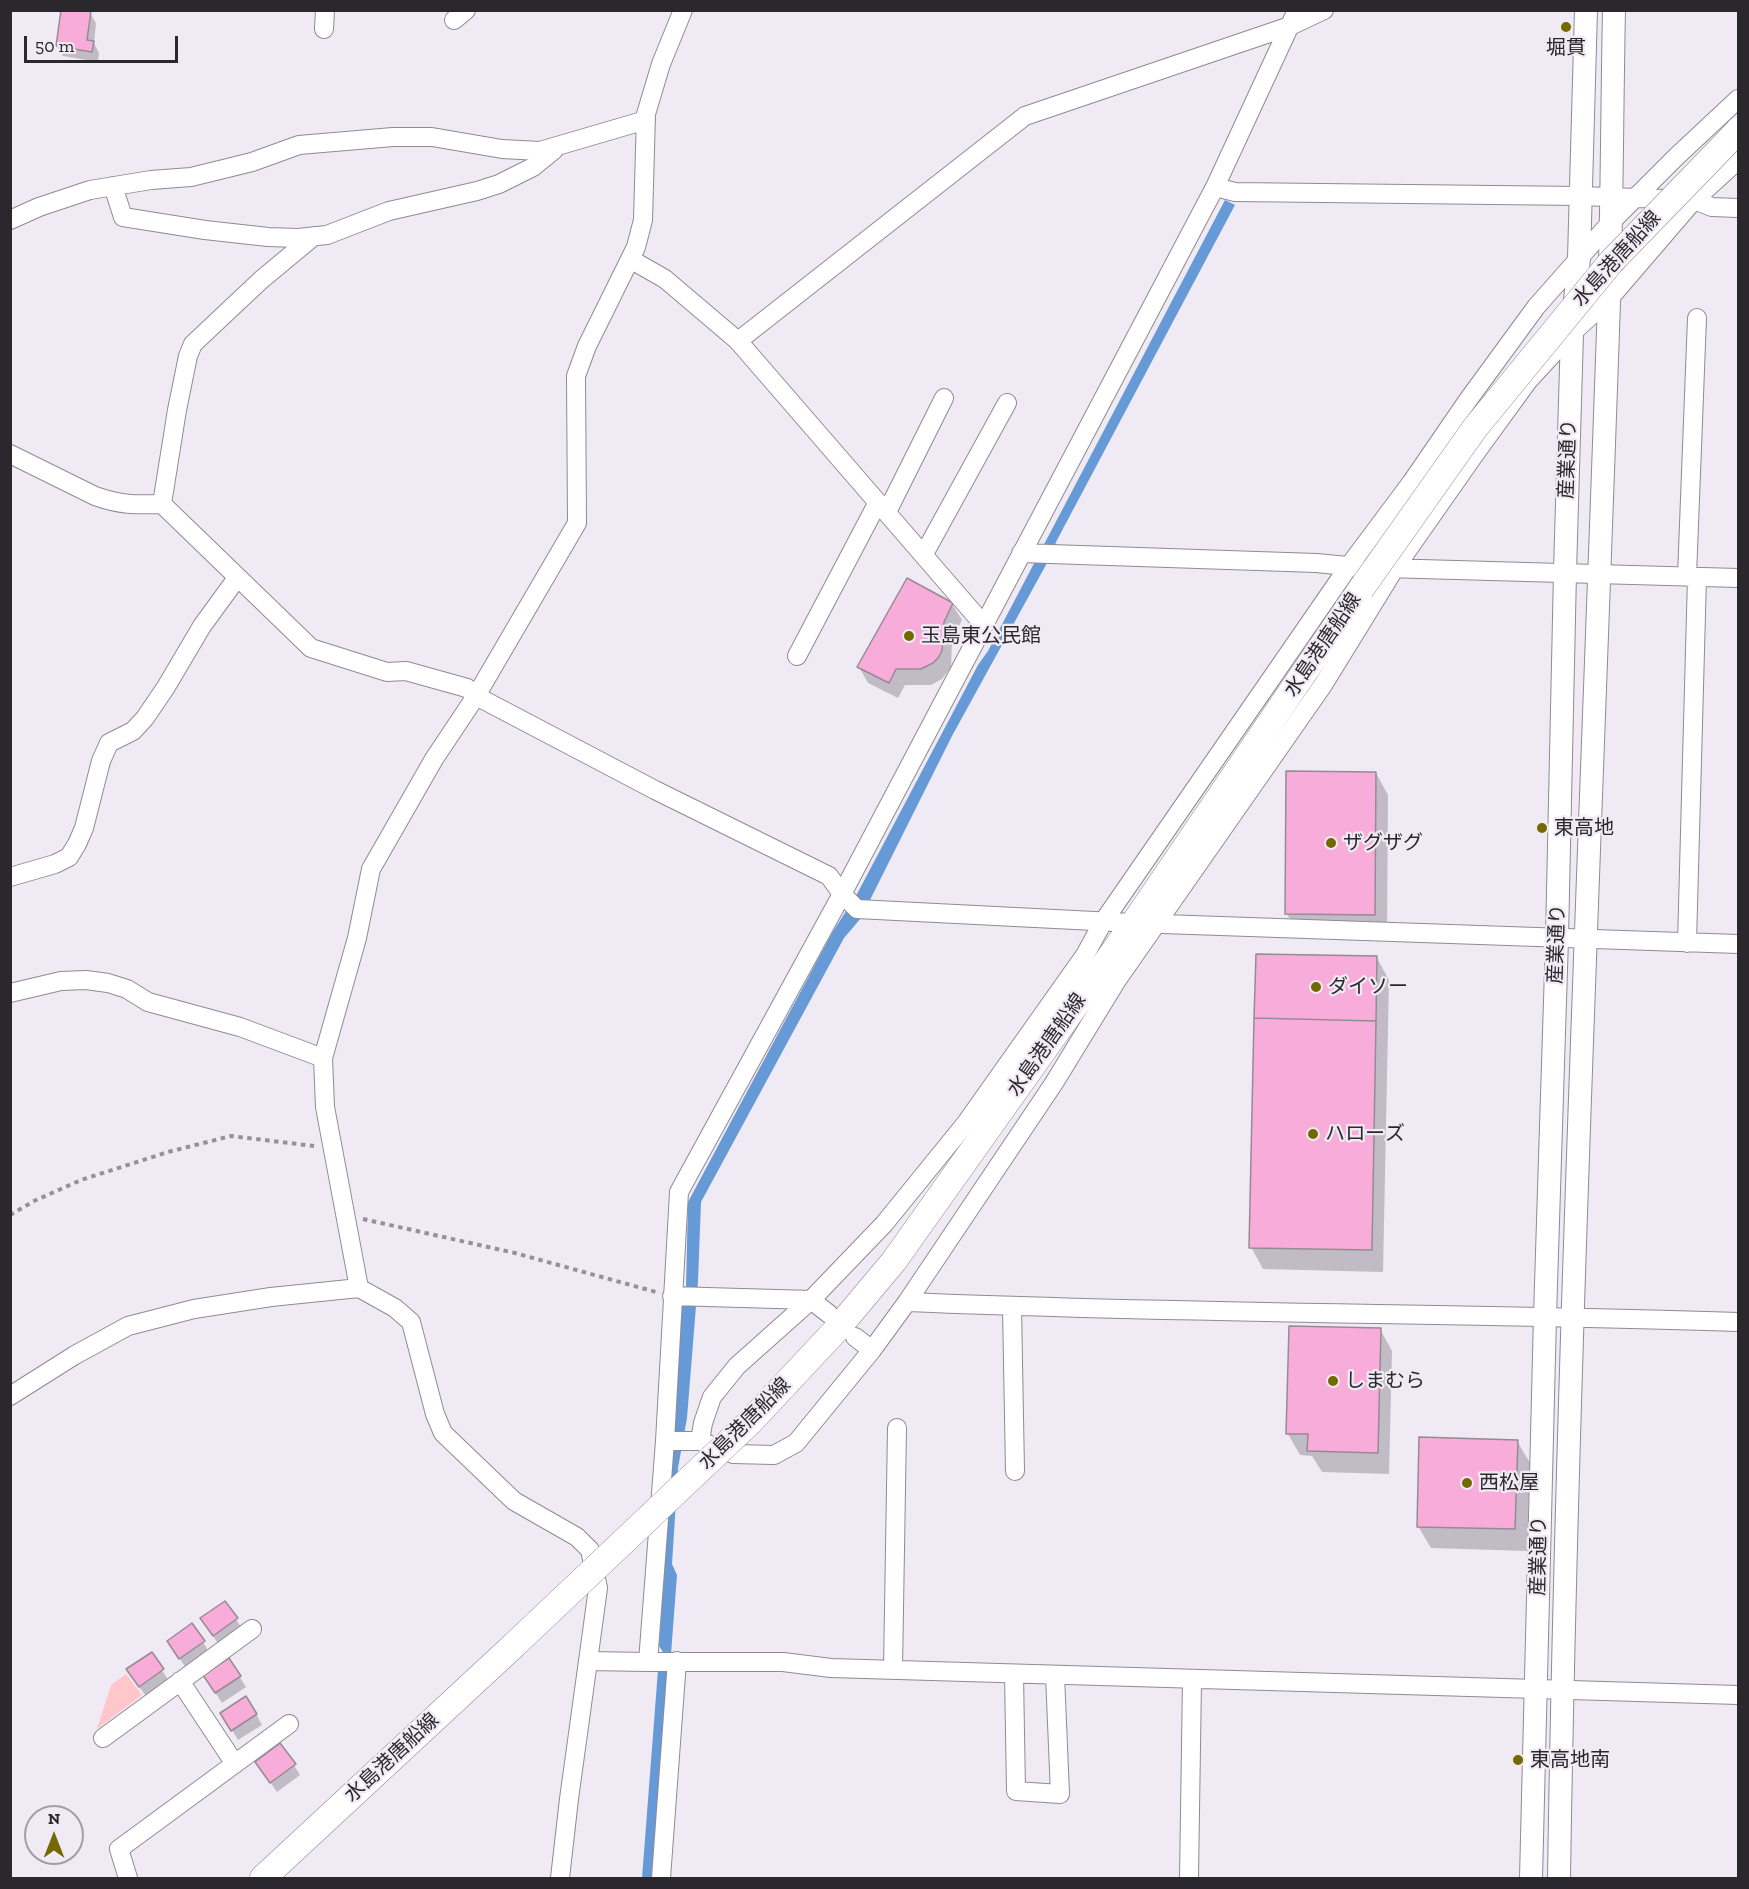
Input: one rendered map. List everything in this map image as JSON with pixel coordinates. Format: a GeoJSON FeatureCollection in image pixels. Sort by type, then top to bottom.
{"type":"FeatureCollection","features":[{"type":"Feature","properties":{"kind":"main road","name":"水島港唐船線"},"geometry":{"type":"LineString","coordinates":[[263,1878],[750,1422],[837,1329],[894,1261],[1146,924],[1361,589],[1475,428],[1611,262],[1738,131]]}},
{"type":"Feature","properties":{"kind":"street"},"geometry":{"type":"LineString","coordinates":[[324,29],[326,10]]}},
{"type":"Feature","properties":{"kind":"street"},"geometry":{"type":"LineString","coordinates":[[359,1288],[325,1107],[323,1058],[357,938],[371,869],[434,759],[476,696],[577,523],[576,376],[587,346],[636,248],[643,220],[646,114],[661,64],[683,10]]}},
{"type":"Feature","properties":{"kind":"street"},"geometry":{"type":"LineString","coordinates":[[738,341],[1025,116],[1294,18],[1323,10]]}},
{"type":"Feature","properties":{"kind":"street","name":"産業通り"},"geometry":{"type":"LineString","coordinates":[[1531,1878],[1572,333],[1579,258],[1586,10]]}},
{"type":"Feature","properties":{"kind":"street","name":"産業通り"},"geometry":{"type":"LineString","coordinates":[[1559,1878],[1573,1317],[1609,299],[1614,10]]}},
{"type":"Feature","properties":{"kind":"street"},"geometry":{"type":"LineString","coordinates":[[648,1662],[665,1441],[679,1192],[842,894],[1215,188],[1294,18]]}},
{"type":"Feature","properties":{"kind":"street"},"geometry":{"type":"LineString","coordinates":[[700,1441],[703,1423],[712,1397],[730,1373],[811,1300],[884,1224],[966,1123],[1085,955],[1103,922],[1348,566],[1411,483],[1536,307],[1634,198],[1738,99]]}},
{"type":"Feature","properties":{"kind":"street"},"geometry":{"type":"LineString","coordinates":[[10,220],[39,207],[90,190],[191,177],[252,162],[299,145],[393,137],[432,137],[502,149],[540,151],[646,120]]}},
{"type":"Feature","properties":{"kind":"street"},"geometry":{"type":"LineString","coordinates":[[113,186],[123,217],[205,230],[298,238],[327,235],[389,211],[499,184],[533,167],[545,156],[569,141]]}},
{"type":"Feature","properties":{"kind":"street"},"geometry":{"type":"LineString","coordinates":[[665,1441],[700,1441],[733,1454],[774,1455],[796,1443],[872,1350],[907,1302],[1054,1083],[1117,980],[1146,924],[1323,685],[1395,568],[1528,381],[1572,333],[1609,299],[1694,200],[1738,160]]}},
{"type":"Feature","properties":{"kind":"street"},"geometry":{"type":"LineString","coordinates":[[1215,188],[1235,192],[1580,196],[1694,200],[1712,207],[1738,208]]}},
{"type":"Feature","properties":{"kind":"street"},"geometry":{"type":"LineString","coordinates":[[162,504],[177,410],[188,356],[193,344],[261,280],[314,236]]}},
{"type":"Feature","properties":{"kind":"street"},"geometry":{"type":"LineString","coordinates":[[630,259],[665,279],[738,341],[983,624]]}},
{"type":"Feature","properties":{"kind":"street"},"geometry":{"type":"LineString","coordinates":[[1687,943],[1697,318]]}},
{"type":"Feature","properties":{"kind":"street"},"geometry":{"type":"LineString","coordinates":[[797,656],[944,398]]}},
{"type":"Feature","properties":{"kind":"street"},"geometry":{"type":"LineString","coordinates":[[924,554],[1007,403]]}},
{"type":"Feature","properties":{"kind":"street"},"geometry":{"type":"LineString","coordinates":[[10,454],[108,501],[121,504],[162,504],[311,648],[387,672],[406,671],[467,688],[476,696],[644,784],[829,876],[857,909],[1146,924],[1738,944]]}},
{"type":"Feature","properties":{"kind":"street"},"geometry":{"type":"LineString","coordinates":[[1021,553],[1316,563],[1395,568],[1738,578]]}},
{"type":"Feature","properties":{"kind":"street"},"geometry":{"type":"LineString","coordinates":[[10,877],[55,864],[69,857],[84,828],[101,761],[109,743],[133,731],[145,718],[202,626],[237,578]]}},
{"type":"Feature","properties":{"kind":"street"},"geometry":{"type":"LineString","coordinates":[[10,993],[61,981],[86,980],[108,983],[127,989],[148,1002],[240,1027],[323,1058]]}},
{"type":"Feature","properties":{"kind":"street"},"geometry":{"type":"LineString","coordinates":[[10,1396],[75,1355],[128,1326],[194,1309],[271,1297],[359,1288],[395,1308],[411,1322],[435,1414],[443,1433],[514,1501],[577,1537],[590,1550],[598,1588],[560,1878]]}},
{"type":"Feature","properties":{"kind":"street"},"geometry":{"type":"LineString","coordinates":[[672,1296],[811,1300],[829,1314]]}},
{"type":"Feature","properties":{"kind":"street"},"geometry":{"type":"LineString","coordinates":[[907,1302],[1738,1322]]}},
{"type":"Feature","properties":{"kind":"street"},"geometry":{"type":"LineString","coordinates":[[1012,1306],[1015,1471]]}},
{"type":"Feature","properties":{"kind":"street"},"geometry":{"type":"LineString","coordinates":[[855,1337],[872,1350]]}},
{"type":"Feature","properties":{"kind":"street"},"geometry":{"type":"LineString","coordinates":[[893,1670],[897,1428]]}},
{"type":"Feature","properties":{"kind":"street"},"geometry":{"type":"LineString","coordinates":[[103,1738],[252,1629]]}},
{"type":"Feature","properties":{"kind":"street"},"geometry":{"type":"LineString","coordinates":[[588,1661],[783,1662],[831,1668],[1738,1695]]}},
{"type":"Feature","properties":{"kind":"street"},"geometry":{"type":"LineString","coordinates":[[661,1878],[676,1661]]}},
{"type":"Feature","properties":{"kind":"street"},"geometry":{"type":"LineString","coordinates":[[1014,1674],[1016,1791],[1060,1794],[1055,1675]]}},
{"type":"Feature","properties":{"kind":"street"},"geometry":{"type":"LineString","coordinates":[[1189,1878],[1192,1680]]}},
{"type":"Feature","properties":{"kind":"street"},"geometry":{"type":"LineString","coordinates":[[180,1682],[235,1764]]}},
{"type":"Feature","properties":{"kind":"street"},"geometry":{"type":"LineString","coordinates":[[128,1878],[119,1849],[289,1724]]}},
{"type":"Feature","properties":{"kind":"path"},"geometry":{"type":"LineString","coordinates":[[10,1215],[34,1201],[81,1180],[168,1152],[231,1136],[333,1148]]}},
{"type":"Feature","properties":{"kind":"path"},"geometry":{"type":"LineString","coordinates":[[345,1214],[515,1253],[672,1296]]}},
{"type":"Feature","properties":{"kind":"shaded area"},"geometry":{"type":"Polygon","coordinates":[[[126,1674],[142,1695],[97,1729],[111,1685],[126,1674]]]}},
{"type":"Feature","properties":{"kind":"water"},"geometry":{"type":"Polygon","coordinates":[[[1225,200],[1235,205],[1057,540],[1047,563],[952,736],[861,918],[844,938],[701,1202],[698,1281],[687,1418],[678,1468],[672,1564],[677,1575],[654,1878],[642,1878],[658,1670],[663,1652],[659,1646],[682,1305],[686,1287],[688,1202],[832,933],[857,894],[978,665],[988,651],[1225,200]]]}},
{"type":"Feature","properties":{"kind":"building"},"geometry":{"type":"Polygon","coordinates":[[[61,10],[91,11],[87,40],[94,41],[92,52],[56,46],[61,10]]]}},
{"type":"Feature","properties":{"kind":"building","name":"玉島東公民館"},"geometry":{"type":"Polygon","coordinates":[[[907,578],[953,603],[944,622],[942,651],[938,658],[921,669],[896,669],[889,683],[857,667],[907,578]]]}},
{"type":"Feature","properties":{"kind":"building","name":"ザグザグ"},"geometry":{"type":"Polygon","coordinates":[[[1286,771],[1376,772],[1375,915],[1285,914],[1286,771]]]}},
{"type":"Feature","properties":{"kind":"building","name":"ダイソー"},"geometry":{"type":"Polygon","coordinates":[[[1256,954],[1377,956],[1376,1021],[1254,1018],[1256,954]]]}},
{"type":"Feature","properties":{"kind":"building","name":"ハローズ"},"geometry":{"type":"Polygon","coordinates":[[[1254,1018],[1376,1021],[1372,1250],[1249,1248],[1254,1018]]]}},
{"type":"Feature","properties":{"kind":"building","name":"しまむら"},"geometry":{"type":"Polygon","coordinates":[[[1289,1326],[1381,1328],[1378,1453],[1307,1451],[1308,1434],[1286,1434],[1289,1326]]]}},
{"type":"Feature","properties":{"kind":"building","name":"西松屋"},"geometry":{"type":"Polygon","coordinates":[[[1419,1437],[1518,1440],[1515,1529],[1417,1527],[1419,1437]]]}},
{"type":"Feature","properties":{"kind":"building"},"geometry":{"type":"Polygon","coordinates":[[[225,1601],[238,1618],[213,1636],[200,1618],[225,1601]]]}},
{"type":"Feature","properties":{"kind":"building"},"geometry":{"type":"Polygon","coordinates":[[[192,1623],[205,1641],[179,1659],[167,1641],[192,1623]]]}},
{"type":"Feature","properties":{"kind":"building"},"geometry":{"type":"Polygon","coordinates":[[[152,1652],[164,1669],[139,1687],[126,1669],[152,1652]]]}},
{"type":"Feature","properties":{"kind":"building"},"geometry":{"type":"Polygon","coordinates":[[[229,1658],[241,1676],[215,1693],[203,1675],[229,1658]]]}},
{"type":"Feature","properties":{"kind":"building"},"geometry":{"type":"Polygon","coordinates":[[[246,1696],[257,1714],[231,1731],[220,1713],[246,1696]]]}},
{"type":"Feature","properties":{"kind":"building"},"geometry":{"type":"Polygon","coordinates":[[[280,1743],[296,1764],[270,1783],[255,1762],[280,1743]]]}},
{"type":"Feature","properties":{"kind":"place","name":"堀貫"},"geometry":{"type":"Point","coordinates":[1566,27]}},
{"type":"Feature","properties":{"kind":"place","name":"玉島東公民館"},"geometry":{"type":"Point","coordinates":[909,636]}},
{"type":"Feature","properties":{"kind":"place","name":"東高地"},"geometry":{"type":"Point","coordinates":[1542,828]}},
{"type":"Feature","properties":{"kind":"place","name":"ザグザグ"},"geometry":{"type":"Point","coordinates":[1331,843]}},
{"type":"Feature","properties":{"kind":"place","name":"ダイソー"},"geometry":{"type":"Point","coordinates":[1316,987]}},
{"type":"Feature","properties":{"kind":"place","name":"ハローズ"},"geometry":{"type":"Point","coordinates":[1313,1134]}},
{"type":"Feature","properties":{"kind":"place","name":"しまむら"},"geometry":{"type":"Point","coordinates":[1333,1381]}},
{"type":"Feature","properties":{"kind":"place","name":"西松屋"},"geometry":{"type":"Point","coordinates":[1467,1483]}},
{"type":"Feature","properties":{"kind":"place","name":"東高地南"},"geometry":{"type":"Point","coordinates":[1518,1760]}}]}
